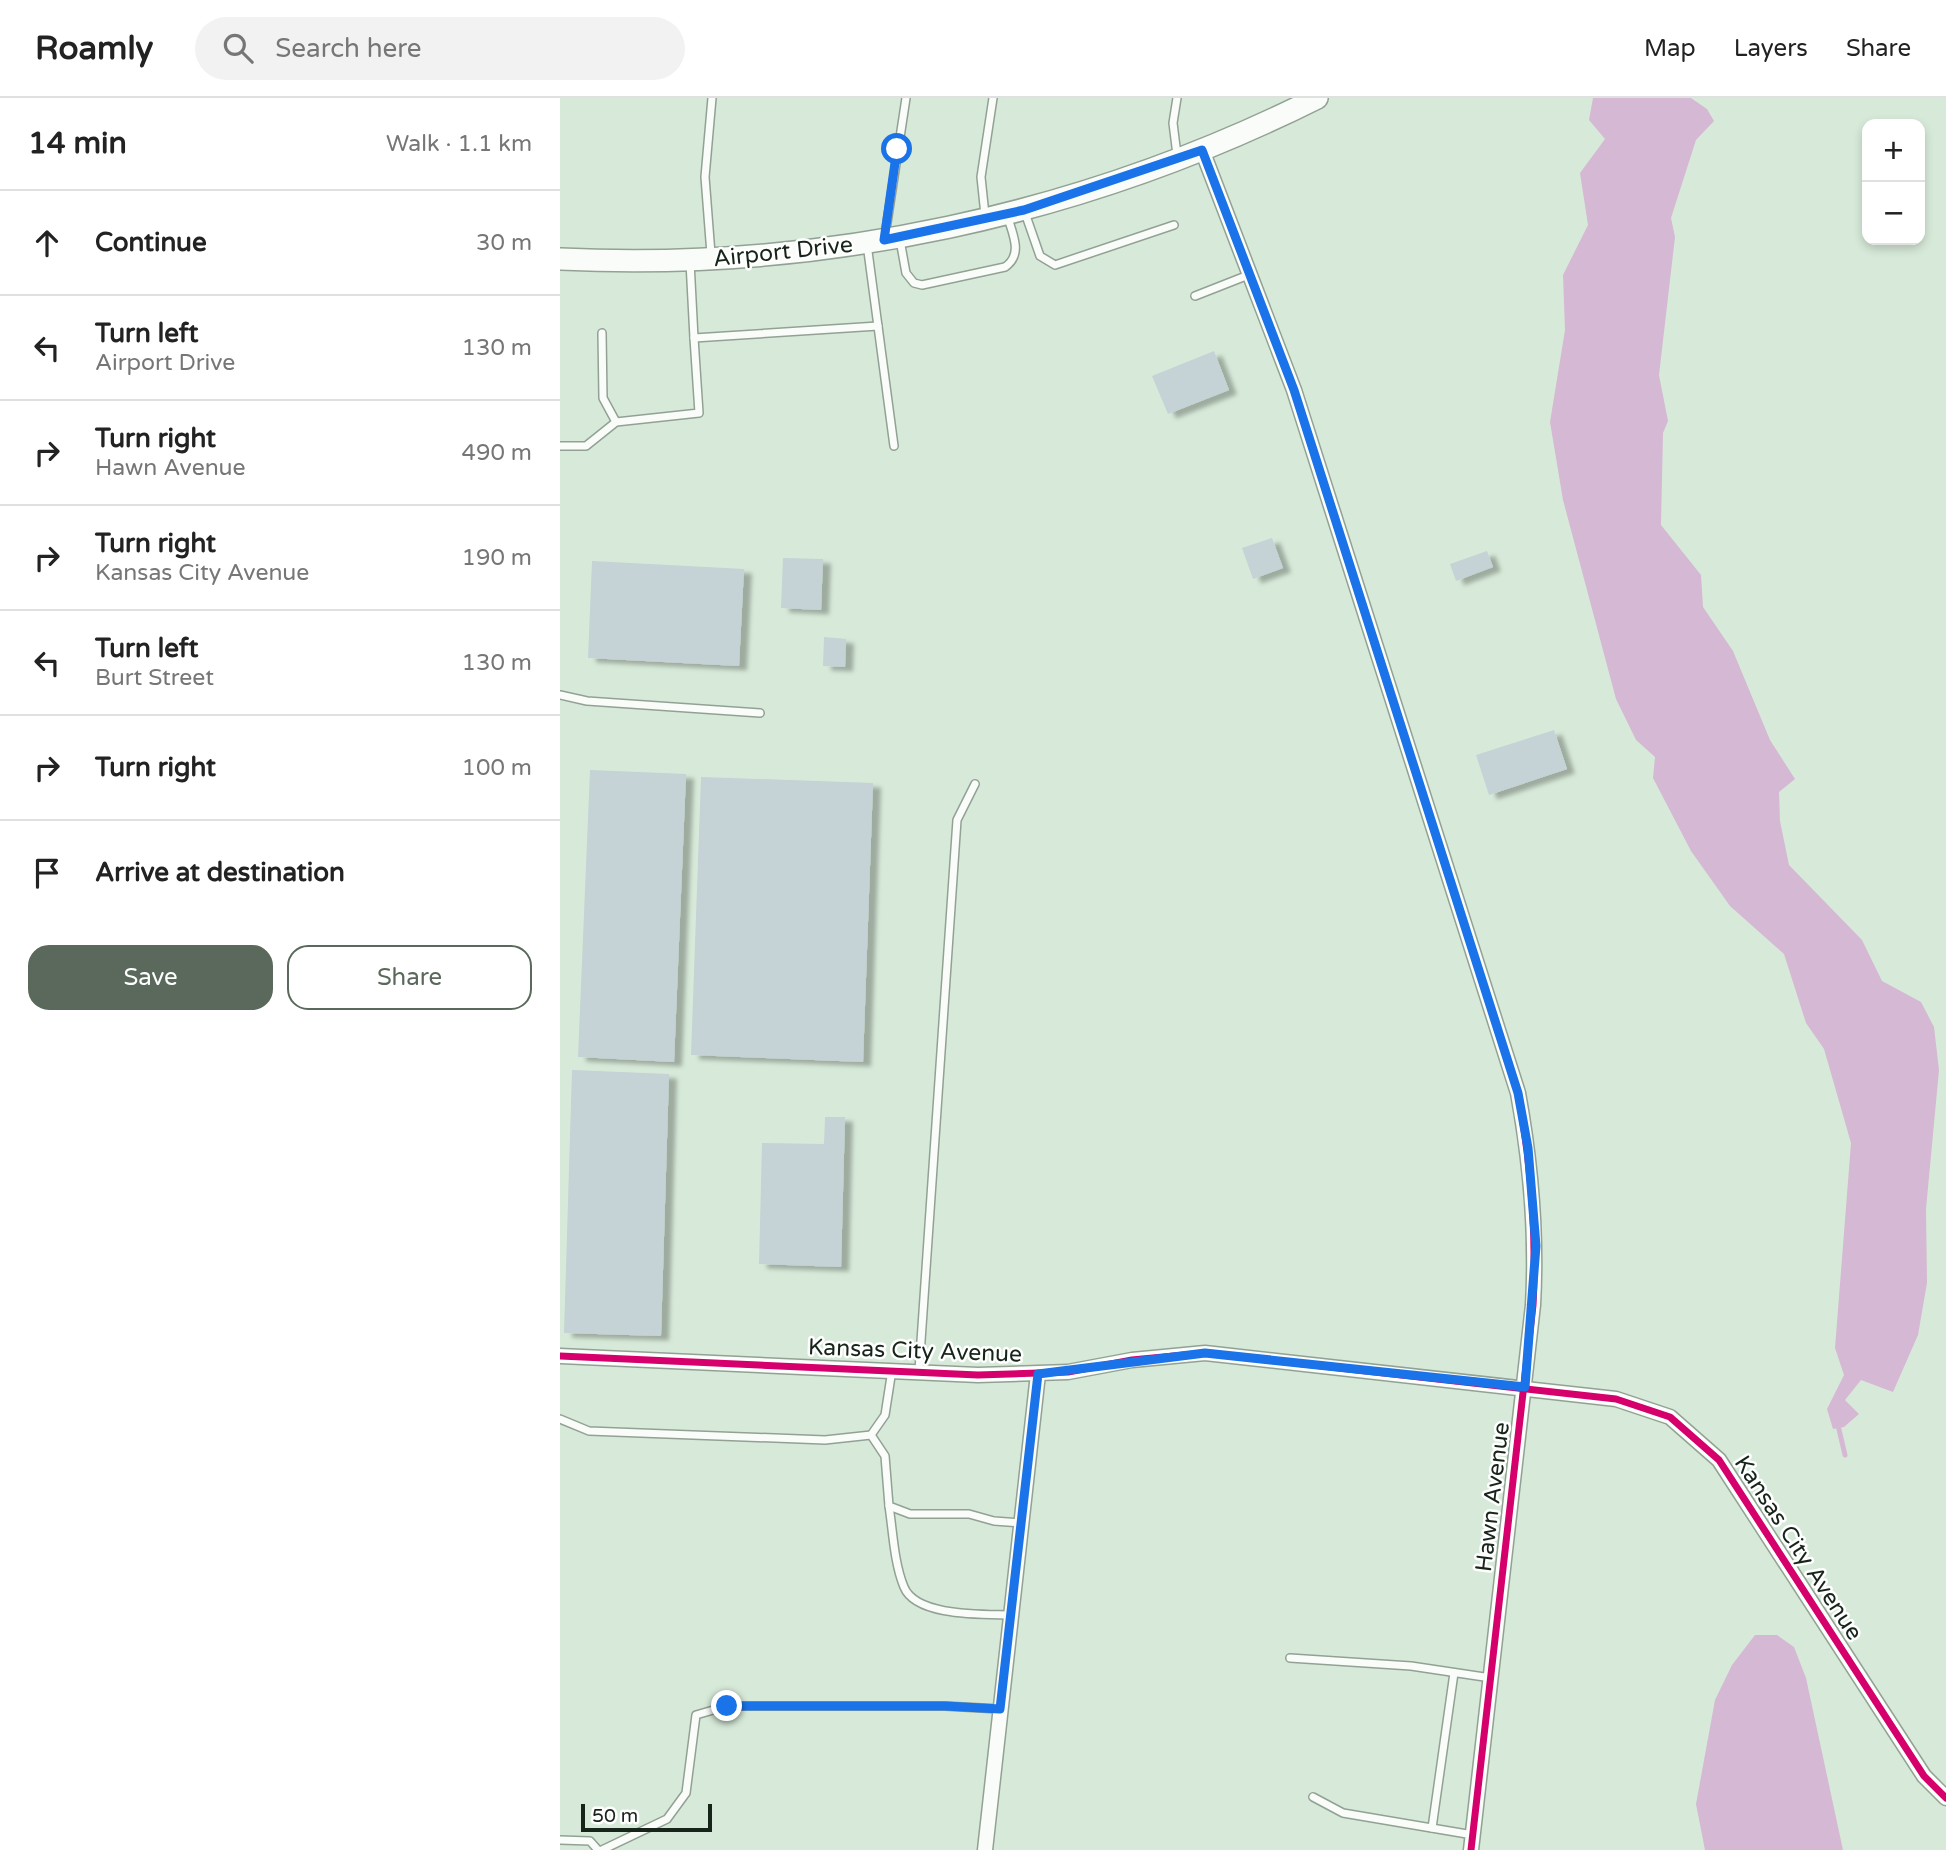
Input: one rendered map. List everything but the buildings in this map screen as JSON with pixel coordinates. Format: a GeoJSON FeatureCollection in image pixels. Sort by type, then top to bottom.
{"type":"FeatureCollection","features":[{"type":"Feature","properties":{"kind":"street","name":"Airport Drive"},"geometry":{"type":"LineString","coordinates":[[560,259],[712,260],[884,240],[986,219],[1015,212],[1202,150],[1317,98]]}},
{"type":"Feature","properties":{"kind":"street","name":"Hawn Avenue"},"geometry":{"type":"LineString","coordinates":[[1202,150],[1294,390],[1518,1093],[1528,1148],[1536,1246],[1525,1387],[1472,1850]]}},
{"type":"Feature","properties":{"kind":"street","name":"Kansas City Avenue"},"geometry":{"type":"LineString","coordinates":[[560,1356],[919,1370],[978,1375],[1038,1374],[1205,1353],[1616,1399],[1671,1417],[1719,1460],[1924,1776],[1946,1798]]}},
{"type":"Feature","properties":{"kind":"street"},"geometry":{"type":"LineString","coordinates":[[985,1850],[1038,1374]]}},
{"type":"Feature","properties":{"kind":"lane"},"geometry":{"type":"LineString","coordinates":[[712,98],[705,177],[712,260]]}},
{"type":"Feature","properties":{"kind":"lane"},"geometry":{"type":"LineString","coordinates":[[894,446],[878,326],[884,240],[906,98]]}},
{"type":"Feature","properties":{"kind":"lane"},"geometry":{"type":"LineString","coordinates":[[986,219],[981,177],[993,98]]}},
{"type":"Feature","properties":{"kind":"lane"},"geometry":{"type":"LineString","coordinates":[[1177,98],[1174,123],[1177,159]]}},
{"type":"Feature","properties":{"kind":"lane"},"geometry":{"type":"LineString","coordinates":[[884,240],[914,283],[922,285],[1005,267],[1012,262],[1016,252],[1015,212]]}},
{"type":"Feature","properties":{"kind":"lane"},"geometry":{"type":"LineString","coordinates":[[1015,212],[1040,256],[1055,265],[1174,225]]}},
{"type":"Feature","properties":{"kind":"lane"},"geometry":{"type":"LineString","coordinates":[[560,446],[586,446],[616,422],[699,413],[690,261]]}},
{"type":"Feature","properties":{"kind":"lane"},"geometry":{"type":"LineString","coordinates":[[1195,296],[1251,274]]}},
{"type":"Feature","properties":{"kind":"lane"},"geometry":{"type":"LineString","coordinates":[[694,338],[878,326]]}},
{"type":"Feature","properties":{"kind":"lane"},"geometry":{"type":"LineString","coordinates":[[602,333],[603,398],[616,422]]}},
{"type":"Feature","properties":{"kind":"lane"},"geometry":{"type":"LineString","coordinates":[[560,695],[587,701],[760,713]]}},
{"type":"Feature","properties":{"kind":"lane"},"geometry":{"type":"LineString","coordinates":[[919,1370],[957,820],[975,784]]}},
{"type":"Feature","properties":{"kind":"lane"},"geometry":{"type":"LineString","coordinates":[[560,1419],[589,1431],[825,1440],[871,1435],[885,1415],[892,1369]]}},
{"type":"Feature","properties":{"kind":"lane"},"geometry":{"type":"LineString","coordinates":[[871,1435],[885,1455],[889,1506],[905,1590],[915,1601],[932,1609],[1011,1615]]}},
{"type":"Feature","properties":{"kind":"lane"},"geometry":{"type":"LineString","coordinates":[[889,1506],[910,1514],[969,1514],[994,1521],[1021,1523]]}},
{"type":"Feature","properties":{"kind":"lane"},"geometry":{"type":"LineString","coordinates":[[1290,1658],[1491,1678]]}},
{"type":"Feature","properties":{"kind":"lane"},"geometry":{"type":"LineString","coordinates":[[1432,1828],[1454,1673]]}},
{"type":"Feature","properties":{"kind":"lane"},"geometry":{"type":"LineString","coordinates":[[563,1850],[562,1840],[590,1841],[600,1850],[667,1819],[686,1793],[696,1715],[727,1706],[945,1706],[1000,1709]]}},
{"type":"Feature","properties":{"kind":"lane"},"geometry":{"type":"LineString","coordinates":[[1313,1797],[1343,1813],[1473,1835]]}},
{"type":"Feature","properties":{"kind":"shaded area"},"geometry":{"type":"Polygon","coordinates":[[[1593,98],[1691,98],[1707,109],[1714,121],[1696,140],[1671,218],[1675,237],[1659,375],[1668,421],[1663,433],[1661,525],[1701,575],[1703,607],[1733,651],[1770,740],[1795,779],[1779,792],[1780,821],[1789,865],[1862,940],[1882,981],[1921,1002],[1934,1027],[1939,1070],[1926,1209],[1927,1283],[1918,1335],[1893,1392],[1861,1380],[1845,1400],[1859,1414],[1844,1427],[1833,1429],[1827,1409],[1844,1375],[1835,1348],[1851,1143],[1824,1049],[1806,1023],[1784,954],[1730,906],[1691,851],[1653,778],[1655,757],[1636,740],[1616,699],[1563,500],[1550,422],[1565,330],[1563,275],[1588,225],[1580,173],[1605,139],[1589,120],[1593,98]]]}},
{"type":"Feature","properties":{"kind":"shaded area"},"geometry":{"type":"Polygon","coordinates":[[[1755,1635],[1777,1635],[1794,1647],[1806,1678],[1843,1850],[1705,1850],[1696,1804],[1715,1700],[1732,1665],[1755,1635]]]}},
{"type":"Feature","properties":{"kind":"waterway"},"geometry":{"type":"LineString","coordinates":[[1837,1421],[1845,1455]]}},
{"type":"Feature","properties":{"kind":"cycle path"},"geometry":{"type":"LineString","coordinates":[[1202,150],[1294,390],[1518,1093],[1523,1120],[1533,1225],[1533,1305],[1471,1850]]}},
{"type":"Feature","properties":{"kind":"cycle path"},"geometry":{"type":"LineString","coordinates":[[560,1356],[978,1375],[1068,1372],[1132,1360],[1205,1353],[1616,1399],[1670,1417],[1719,1460],[1924,1776],[1946,1798]]}},
{"type":"Feature","properties":{"kind":"route"},"geometry":{"type":"LineString","coordinates":[[727,1706],[945,1706],[1000,1709],[1038,1374],[1068,1372],[1132,1360],[1205,1353],[1525,1387],[1536,1246],[1528,1148],[1518,1093],[1294,390],[1271,323],[1202,150],[1024,210],[884,240],[897,149]]}}]}
